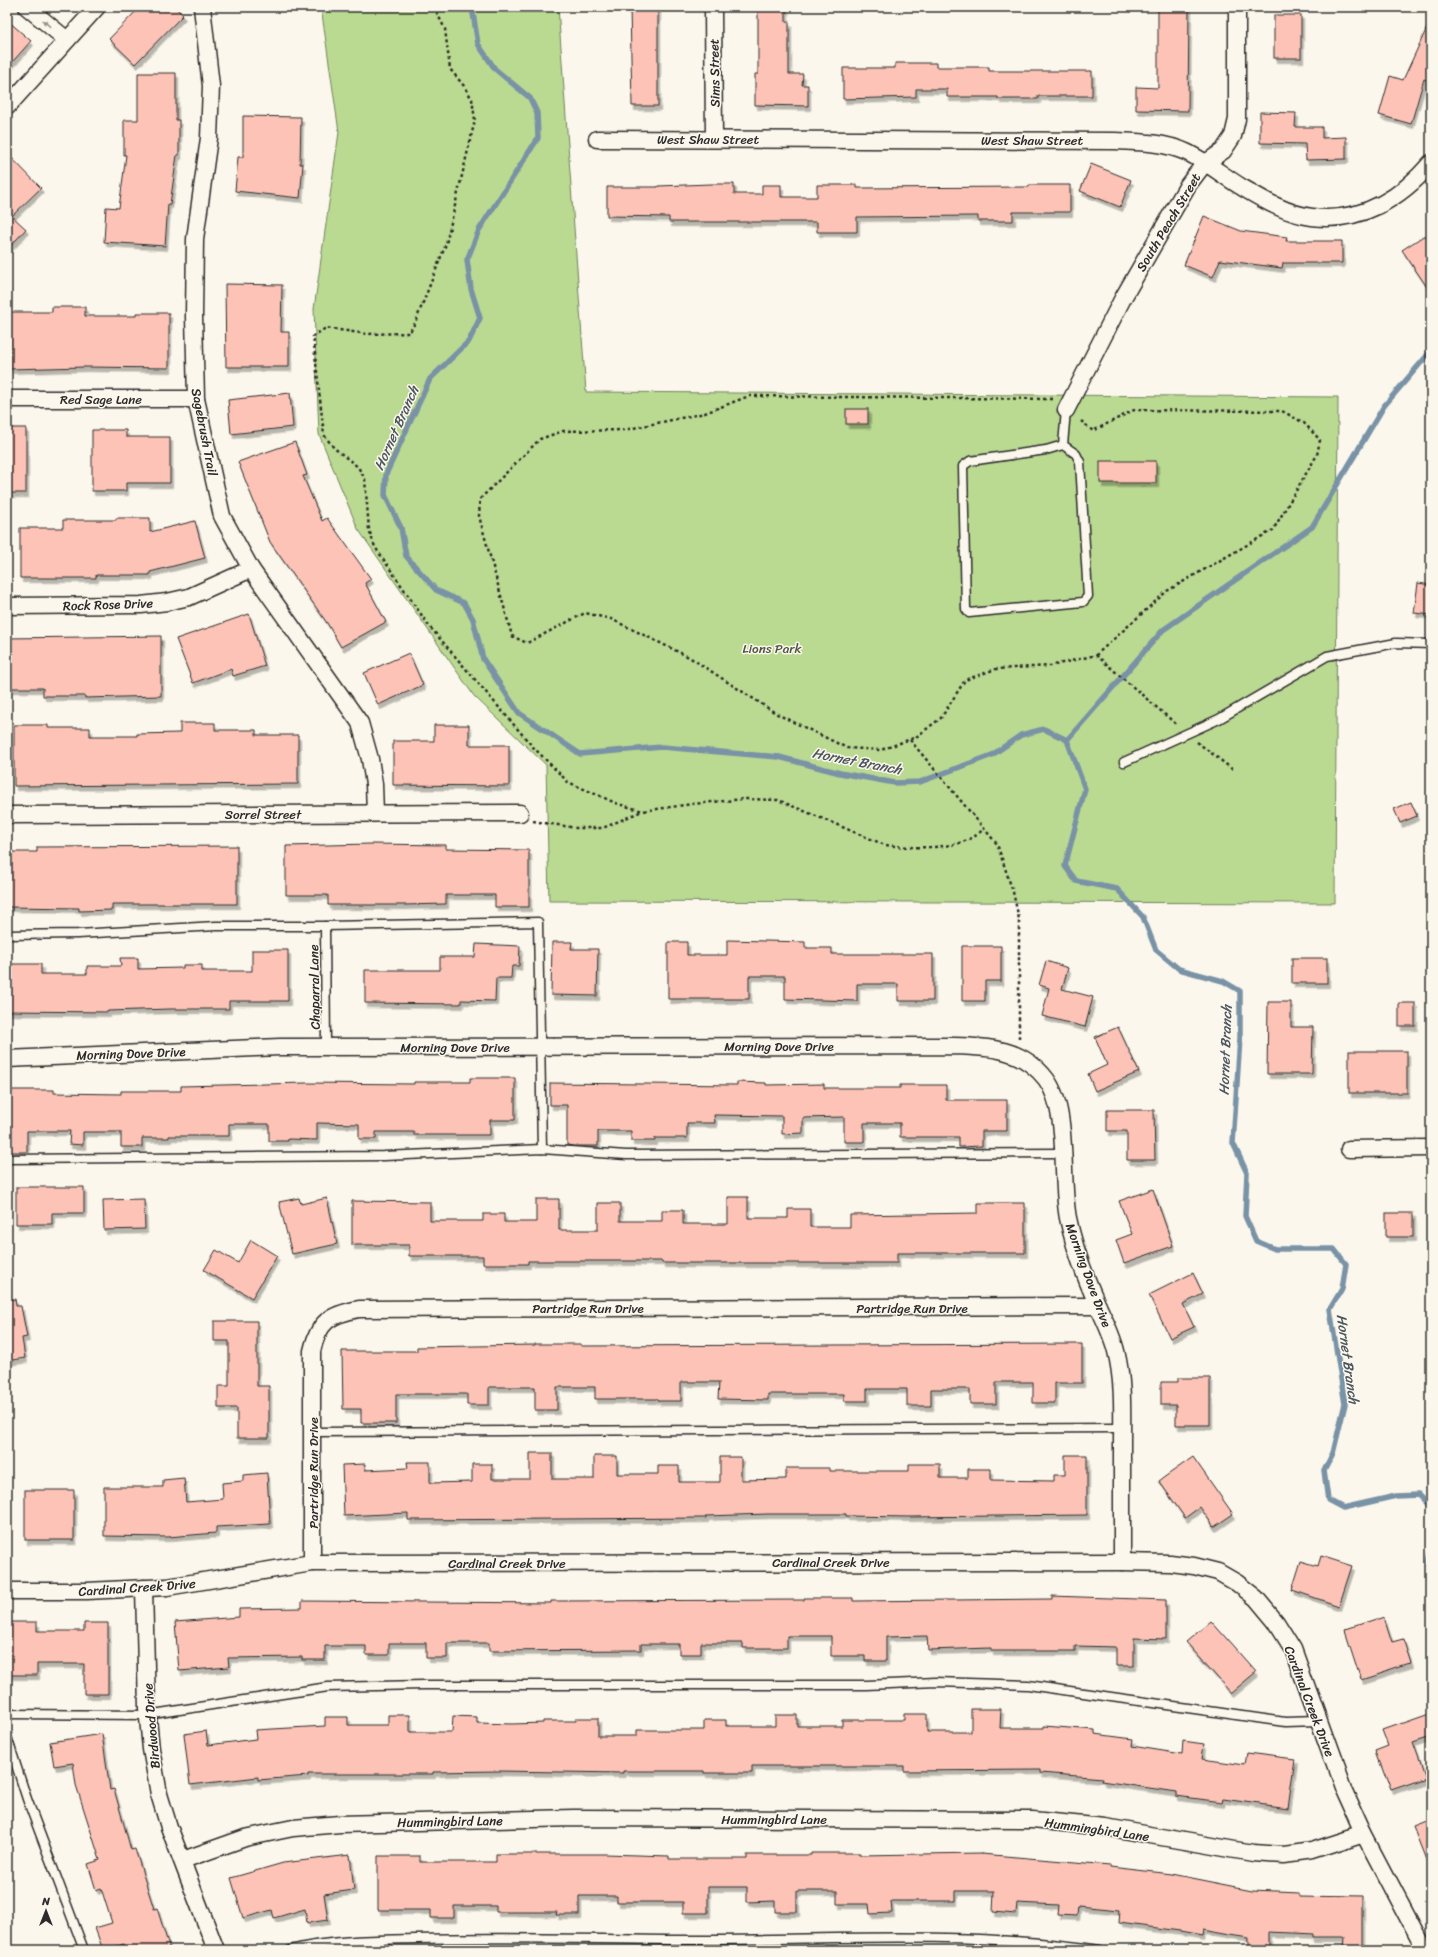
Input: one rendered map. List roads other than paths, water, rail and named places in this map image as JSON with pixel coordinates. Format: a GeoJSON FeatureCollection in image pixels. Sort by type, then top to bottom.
{"type":"FeatureCollection","features":[{"type":"Feature","properties":{"kind":"street"},"geometry":{"type":"LineString","coordinates":[[27,7],[67,40]]}},
{"type":"Feature","properties":{"kind":"street"},"geometry":{"type":"LineString","coordinates":[[7,107],[97,7]]}},
{"type":"Feature","properties":{"kind":"street","name":"Sagebrush Trail"},"geometry":{"type":"LineString","coordinates":[[202,7],[211,86],[209,138],[195,239],[194,316],[196,400],[222,516],[251,569],[360,723],[370,759],[374,784],[375,813]]}},
{"type":"Feature","properties":{"kind":"street","name":"Sims Street"},"geometry":{"type":"LineString","coordinates":[[713,7],[714,139]]}},
{"type":"Feature","properties":{"kind":"street","name":"South Peach Street"},"geometry":{"type":"LineString","coordinates":[[1066,410],[1123,298],[1188,185],[1204,164],[1223,151],[1233,136],[1237,119],[1237,7]]}},
{"type":"Feature","properties":{"kind":"street","name":"West Shaw Street"},"geometry":{"type":"LineString","coordinates":[[597,139],[1114,141],[1168,145],[1187,152],[1204,164],[1266,201],[1289,211],[1312,217],[1339,217],[1362,213],[1384,204],[1402,192],[1431,162]]}},
{"type":"Feature","properties":{"kind":"street","name":"Red Sage Lane"},"geometry":{"type":"LineString","coordinates":[[7,399],[196,400]]}},
{"type":"Feature","properties":{"kind":"street","name":"Rock Rose Drive"},"geometry":{"type":"LineString","coordinates":[[7,606],[141,606],[189,597],[251,569]]}},
{"type":"Feature","properties":{"kind":"street","name":"Sorrel Street"},"geometry":{"type":"LineString","coordinates":[[7,815],[517,813]]}},
{"type":"Feature","properties":{"kind":"street","name":"Morning Dove Drive"},"geometry":{"type":"LineString","coordinates":[[7,1059],[280,1047],[954,1046],[988,1047],[1012,1052],[1032,1065],[1047,1080],[1055,1097],[1060,1119],[1064,1190],[1068,1218],[1077,1249],[1098,1306],[1108,1326],[1121,1375],[1122,1562]]}},
{"type":"Feature","properties":{"kind":"street"},"geometry":{"type":"LineString","coordinates":[[1349,1148],[1431,1148]]}},
{"type":"Feature","properties":{"kind":"street","name":"Partridge Run Drive"},"geometry":{"type":"LineString","coordinates":[[312,1563],[312,1351],[316,1334],[326,1321],[340,1313],[358,1309],[1098,1306]]}},
{"type":"Feature","properties":{"kind":"street","name":"Cardinal Creek Drive"},"geometry":{"type":"LineString","coordinates":[[7,1591],[87,1592],[144,1588],[201,1582],[312,1563],[1122,1562],[1194,1566],[1218,1572],[1237,1583],[1256,1598],[1276,1622],[1293,1649],[1344,1790],[1364,1834],[1416,1930],[1425,1950]]}},
{"type":"Feature","properties":{"kind":"street","name":"Birdwood Drive"},"geometry":{"type":"LineString","coordinates":[[144,1588],[150,1749],[159,1794],[169,1827],[183,1860],[216,1950]]}},
{"type":"Feature","properties":{"kind":"street","name":"Hummingbird Lane"},"geometry":{"type":"LineString","coordinates":[[183,1860],[244,1838],[293,1828],[340,1824],[566,1819],[1032,1820],[1105,1827],[1252,1853],[1283,1855],[1312,1851],[1364,1834]]}},
{"type":"Feature","properties":{"kind":"lane"},"geometry":{"type":"LineString","coordinates":[[1063,445],[1066,410]]}},
{"type":"Feature","properties":{"kind":"lane"},"geometry":{"type":"LineString","coordinates":[[1063,445],[1076,454],[1080,462],[1088,596],[1083,602],[969,613],[966,609],[963,466],[970,461],[1046,450],[1063,445]]}},
{"type":"Feature","properties":{"kind":"lane"},"geometry":{"type":"LineString","coordinates":[[1124,762],[1219,719],[1327,656],[1396,643],[1431,644]]}},
{"type":"Feature","properties":{"kind":"lane"},"geometry":{"type":"LineString","coordinates":[[7,935],[78,934],[216,926],[325,926],[538,922],[539,1047],[542,1149]]}},
{"type":"Feature","properties":{"kind":"lane","name":"Chaparral Lane"},"geometry":{"type":"LineString","coordinates":[[325,926],[326,1047]]}},
{"type":"Feature","properties":{"kind":"lane"},"geometry":{"type":"LineString","coordinates":[[7,1158],[384,1156],[542,1149],[626,1155],[1062,1153]]}},
{"type":"Feature","properties":{"kind":"lane"},"geometry":{"type":"LineString","coordinates":[[312,1432],[1122,1428]]}},
{"type":"Feature","properties":{"kind":"lane"},"geometry":{"type":"LineString","coordinates":[[7,1714],[148,1715],[328,1687],[424,1685],[866,1685],[936,1682],[1028,1685],[1285,1722],[1318,1721]]}},
{"type":"Feature","properties":{"kind":"lane"},"geometry":{"type":"LineString","coordinates":[[7,1737],[28,1799],[84,1950]]}},
{"type":"Feature","properties":{"kind":"lane"},"geometry":{"type":"LineString","coordinates":[[290,1950],[314,1944],[447,1938],[670,1940],[864,1937],[1009,1939],[1100,1950]]}},
{"type":"Feature","properties":{"kind":"waterway","name":"Hornet Branch"},"geometry":{"type":"LineString","coordinates":[[472,7],[478,44],[495,69],[530,98],[537,113],[538,138],[479,230],[467,260],[471,289],[480,318],[469,341],[430,379],[386,474],[385,495],[401,528],[406,556],[436,590],[464,603],[473,619],[483,659],[519,713],[580,754],[662,747],[779,757],[840,773],[895,783],[920,782],[992,755],[1021,735],[1044,729],[1067,740],[1085,789],[1065,866],[1076,881],[1117,889],[1143,917],[1156,950],[1179,969],[1223,981],[1240,991],[1240,1038],[1233,1143],[1247,1173],[1245,1216],[1256,1241],[1275,1249],[1334,1249],[1346,1264],[1342,1289],[1330,1309],[1345,1404],[1333,1453],[1324,1471],[1328,1500],[1343,1508],[1396,1496],[1419,1495],[1431,1507]]}},
{"type":"Feature","properties":{"kind":"waterway"},"geometry":{"type":"LineString","coordinates":[[1067,740],[1163,630],[1312,527],[1384,406],[1431,351]]}},
{"type":"Feature","properties":{"kind":"waterway","name":"Hornet Branch"},"geometry":{"type":"LineString","coordinates":[[1431,1553],[1429,1562],[1431,1566]]}},
{"type":"Feature","properties":{"kind":"park label","name":"Lions Park"},"geometry":{"type":"Point","coordinates":[772,648]}}]}
